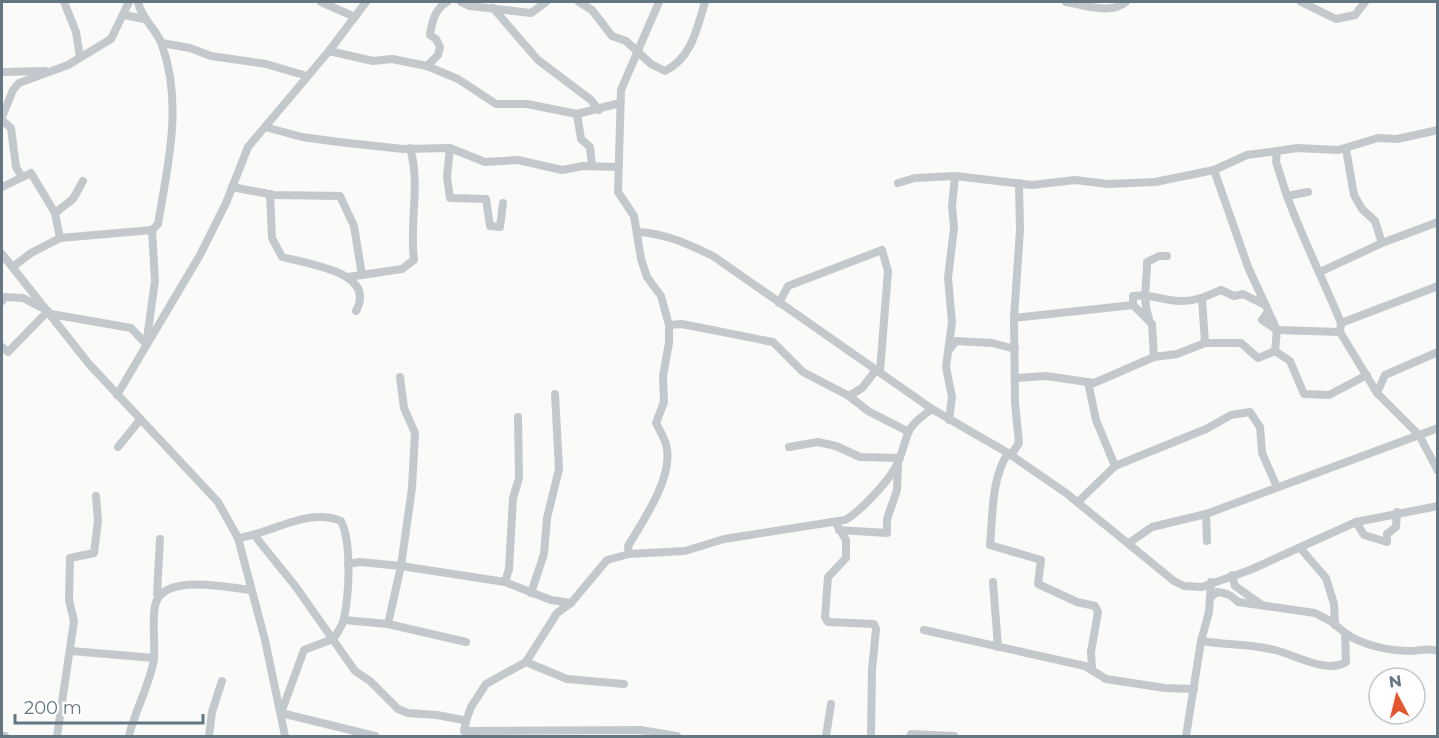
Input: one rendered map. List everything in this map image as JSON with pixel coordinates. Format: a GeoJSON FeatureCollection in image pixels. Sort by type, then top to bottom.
{"type":"FeatureCollection","features":[{"type":"Feature","properties":{"kind":"street"},"geometry":{"type":"LineString","coordinates":[[64,2],[76,32],[80,57]]}},
{"type":"Feature","properties":{"kind":"street"},"geometry":{"type":"LineString","coordinates":[[22,177],[16,167],[11,128],[2,118],[13,90],[18,83],[53,71],[111,39],[129,2]]}},
{"type":"Feature","properties":{"kind":"street"},"geometry":{"type":"LineString","coordinates":[[14,267],[31,253],[60,238],[152,230],[158,224],[173,129],[171,82],[162,43],[144,19],[138,2]]}},
{"type":"Feature","properties":{"kind":"street"},"geometry":{"type":"LineString","coordinates":[[321,2],[355,17]]}},
{"type":"Feature","properties":{"kind":"street"},"geometry":{"type":"LineString","coordinates":[[117,395],[200,255],[248,147],[329,51],[366,2]]}},
{"type":"Feature","properties":{"kind":"street"},"geometry":{"type":"LineString","coordinates":[[427,66],[438,55],[440,47],[436,39],[430,35],[431,22],[437,10],[447,2]]}},
{"type":"Feature","properties":{"kind":"street"},"geometry":{"type":"LineString","coordinates":[[461,2],[470,6],[531,13],[546,2]]}},
{"type":"Feature","properties":{"kind":"street"},"geometry":{"type":"LineString","coordinates":[[579,2],[592,10],[612,36],[637,49],[651,64],[666,71],[675,66],[692,45],[705,2]]}},
{"type":"Feature","properties":{"kind":"street"},"geometry":{"type":"LineString","coordinates":[[629,554],[628,546],[660,489],[667,455],[665,441],[656,423],[664,402],[663,376],[669,343],[669,325],[661,296],[648,277],[641,259],[639,232],[634,216],[618,192],[620,103],[621,90],[659,2]]}},
{"type":"Feature","properties":{"kind":"street"},"geometry":{"type":"LineString","coordinates":[[1066,2],[1111,9],[1126,2]]}},
{"type":"Feature","properties":{"kind":"street"},"geometry":{"type":"LineString","coordinates":[[1301,2],[1336,19],[1355,15],[1365,2]]}},
{"type":"Feature","properties":{"kind":"street"},"geometry":{"type":"LineString","coordinates":[[493,8],[538,60],[591,100],[599,110]]}},
{"type":"Feature","properties":{"kind":"street"},"geometry":{"type":"LineString","coordinates":[[124,15],[144,19]]}},
{"type":"Feature","properties":{"kind":"street"},"geometry":{"type":"LineString","coordinates":[[162,43],[190,48],[211,56],[266,64],[307,76]]}},
{"type":"Feature","properties":{"kind":"street"},"geometry":{"type":"LineString","coordinates":[[329,51],[373,61],[392,59],[427,66],[458,79],[496,104],[546,106],[577,114],[620,103]]}},
{"type":"Feature","properties":{"kind":"street"},"geometry":{"type":"LineString","coordinates":[[2,72],[53,71]]}},
{"type":"Feature","properties":{"kind":"street"},"geometry":{"type":"LineString","coordinates":[[577,114],[581,139],[590,147],[592,166]]}},
{"type":"Feature","properties":{"kind":"street"},"geometry":{"type":"LineString","coordinates":[[265,127],[302,137],[410,148],[450,148],[485,162],[518,160],[562,170],[592,166],[619,167]]}},
{"type":"Feature","properties":{"kind":"street"},"geometry":{"type":"LineString","coordinates":[[897,183],[922,177],[955,176],[1032,185],[1075,180],[1108,184],[1155,182],[1214,170],[1247,154],[1297,148],[1321,151],[1346,148],[1378,138],[1398,139],[1437,130]]}},
{"type":"Feature","properties":{"kind":"street"},"geometry":{"type":"LineString","coordinates":[[348,277],[402,269],[414,260],[411,228],[416,177],[410,148]]}},
{"type":"Feature","properties":{"kind":"street"},"geometry":{"type":"LineString","coordinates":[[450,148],[447,177],[450,198],[486,200],[490,226],[500,227],[503,203]]}},
{"type":"Feature","properties":{"kind":"street"},"geometry":{"type":"LineString","coordinates":[[1346,148],[1354,195],[1362,209],[1375,221],[1382,243]]}},
{"type":"Feature","properties":{"kind":"street"},"geometry":{"type":"LineString","coordinates":[[1277,152],[1276,162],[1302,238],[1320,272],[1341,328],[1377,393],[1419,435],[1437,471]]}},
{"type":"Feature","properties":{"kind":"street"},"geometry":{"type":"LineString","coordinates":[[1214,170],[1248,267],[1277,330],[1275,351]]}},
{"type":"Feature","properties":{"kind":"street"},"geometry":{"type":"LineString","coordinates":[[2,187],[31,173],[55,213],[60,238]]}},
{"type":"Feature","properties":{"kind":"street"},"geometry":{"type":"LineString","coordinates":[[949,420],[952,397],[946,367],[952,322],[948,278],[954,228],[952,206],[955,176]]}},
{"type":"Feature","properties":{"kind":"street"},"geometry":{"type":"LineString","coordinates":[[55,213],[74,199],[83,181]]}},
{"type":"Feature","properties":{"kind":"street"},"geometry":{"type":"LineString","coordinates":[[1019,183],[1020,230],[1014,318],[1018,443],[996,481],[990,545],[1041,560],[1038,584],[1077,602],[1095,606],[1098,612],[1091,652],[1092,669]]}},
{"type":"Feature","properties":{"kind":"street"},"geometry":{"type":"LineString","coordinates":[[232,187],[270,194],[340,196],[354,226],[362,274]]}},
{"type":"Feature","properties":{"kind":"street"},"geometry":{"type":"LineString","coordinates":[[1287,196],[1308,192]]}},
{"type":"Feature","properties":{"kind":"street"},"geometry":{"type":"LineString","coordinates":[[270,194],[272,238],[282,257],[348,277],[357,284],[360,295],[361,302],[356,311]]}},
{"type":"Feature","properties":{"kind":"street"},"geometry":{"type":"LineString","coordinates":[[1320,272],[1382,243],[1437,222]]}},
{"type":"Feature","properties":{"kind":"street"},"geometry":{"type":"LineString","coordinates":[[146,344],[156,281],[152,230]]}},
{"type":"Feature","properties":{"kind":"street"},"geometry":{"type":"LineString","coordinates":[[639,232],[658,233],[676,238],[712,256],[932,409],[1010,454],[1078,502],[1174,581],[1184,586],[1202,587],[1301,549],[1356,522],[1437,506]]}},
{"type":"Feature","properties":{"kind":"street"},"geometry":{"type":"LineString","coordinates":[[779,303],[788,286],[882,250],[888,271],[878,370],[862,388],[849,396]]}},
{"type":"Feature","properties":{"kind":"street"},"geometry":{"type":"LineString","coordinates":[[2,254],[139,421],[218,502],[238,538],[265,640],[285,736]]}},
{"type":"Feature","properties":{"kind":"street"},"geometry":{"type":"LineString","coordinates":[[1154,357],[1152,324],[1144,294],[1149,279],[1147,262],[1159,256],[1167,256]]}},
{"type":"Feature","properties":{"kind":"street"},"geometry":{"type":"LineString","coordinates":[[1277,330],[1341,328],[1437,286]]}},
{"type":"Feature","properties":{"kind":"street"},"geometry":{"type":"LineString","coordinates":[[1150,321],[1133,305],[1133,296],[1144,294],[1180,301],[1202,298],[1221,290],[1234,296],[1243,294],[1267,309]]}},
{"type":"Feature","properties":{"kind":"street"},"geometry":{"type":"LineString","coordinates":[[2,301],[5,297],[23,298],[50,313],[131,328],[146,344]]}},
{"type":"Feature","properties":{"kind":"street"},"geometry":{"type":"LineString","coordinates":[[1202,298],[1205,343]]}},
{"type":"Feature","properties":{"kind":"street"},"geometry":{"type":"LineString","coordinates":[[1014,318],[1133,305]]}},
{"type":"Feature","properties":{"kind":"street"},"geometry":{"type":"LineString","coordinates":[[2,347],[8,352],[50,313]]}},
{"type":"Feature","properties":{"kind":"street"},"geometry":{"type":"LineString","coordinates":[[669,325],[682,324],[773,342],[803,372],[849,396],[868,411],[908,430]]}},
{"type":"Feature","properties":{"kind":"street"},"geometry":{"type":"LineString","coordinates":[[948,351],[956,342],[966,341],[1015,349]]}},
{"type":"Feature","properties":{"kind":"street"},"geometry":{"type":"LineString","coordinates":[[1015,378],[1046,376],[1088,382],[1107,379],[1154,357],[1177,354],[1205,343],[1241,343],[1258,358],[1275,351]]}},
{"type":"Feature","properties":{"kind":"street"},"geometry":{"type":"LineString","coordinates":[[1275,351],[1290,361],[1304,394],[1329,395],[1367,375]]}},
{"type":"Feature","properties":{"kind":"street"},"geometry":{"type":"LineString","coordinates":[[1377,393],[1385,375],[1437,352]]}},
{"type":"Feature","properties":{"kind":"street"},"geometry":{"type":"LineString","coordinates":[[388,624],[401,566],[412,488],[415,433],[404,408],[400,377]]}},
{"type":"Feature","properties":{"kind":"street"},"geometry":{"type":"LineString","coordinates":[[1088,382],[1096,420],[1115,466]]}},
{"type":"Feature","properties":{"kind":"street"},"geometry":{"type":"LineString","coordinates":[[531,592],[544,554],[547,518],[559,469],[555,394]]}},
{"type":"Feature","properties":{"kind":"street"},"geometry":{"type":"LineString","coordinates":[[677,736],[640,730],[463,734],[471,707],[486,684],[526,662],[557,614],[571,603],[607,560],[629,554],[684,551],[724,539],[775,529],[837,526],[887,533],[887,519],[897,490],[899,460],[908,430],[932,409]]}},
{"type":"Feature","properties":{"kind":"street"},"geometry":{"type":"LineString","coordinates":[[1078,502],[1115,466],[1206,429],[1231,415],[1250,412],[1260,427],[1262,453],[1277,487]]}},
{"type":"Feature","properties":{"kind":"street"},"geometry":{"type":"LineString","coordinates":[[505,582],[509,569],[513,498],[519,478],[518,417]]}},
{"type":"Feature","properties":{"kind":"street"},"geometry":{"type":"LineString","coordinates":[[118,447],[139,421]]}},
{"type":"Feature","properties":{"kind":"street"},"geometry":{"type":"LineString","coordinates":[[1129,543],[1152,527],[1206,514],[1437,428]]}},
{"type":"Feature","properties":{"kind":"street"},"geometry":{"type":"LineString","coordinates":[[789,447],[818,442],[836,446],[860,457],[899,460]]}},
{"type":"Feature","properties":{"kind":"street"},"geometry":{"type":"LineString","coordinates":[[837,526],[856,513],[899,460]]}},
{"type":"Feature","properties":{"kind":"street"},"geometry":{"type":"LineString","coordinates":[[57,736],[74,621],[69,600],[70,558],[94,553],[98,521],[96,496]]}},
{"type":"Feature","properties":{"kind":"street"},"geometry":{"type":"LineString","coordinates":[[1356,522],[1364,535],[1387,542],[1387,534],[1396,527],[1397,513]]}},
{"type":"Feature","properties":{"kind":"street"},"geometry":{"type":"LineString","coordinates":[[1206,514],[1207,541]]}},
{"type":"Feature","properties":{"kind":"street"},"geometry":{"type":"LineString","coordinates":[[238,538],[255,536],[300,520],[333,518],[342,521],[345,530],[348,564],[344,620],[333,639],[304,650],[281,712]]}},
{"type":"Feature","properties":{"kind":"street"},"geometry":{"type":"LineString","coordinates":[[837,526],[846,540],[846,558],[828,577],[825,617],[828,622],[874,624],[876,629],[872,670],[871,736]]}},
{"type":"Feature","properties":{"kind":"street"},"geometry":{"type":"LineString","coordinates":[[846,540],[854,529]]}},
{"type":"Feature","properties":{"kind":"street"},"geometry":{"type":"LineString","coordinates":[[255,536],[355,671],[370,681],[398,709],[408,713],[437,715],[466,721]]}},
{"type":"Feature","properties":{"kind":"street"},"geometry":{"type":"LineString","coordinates":[[129,736],[154,658],[160,539]]}},
{"type":"Feature","properties":{"kind":"street"},"geometry":{"type":"LineString","coordinates":[[1301,549],[1326,578],[1334,604],[1335,625]]}},
{"type":"Feature","properties":{"kind":"street"},"geometry":{"type":"LineString","coordinates":[[348,564],[360,562],[401,566],[505,582],[551,600],[571,603]]}},
{"type":"Feature","properties":{"kind":"street"},"geometry":{"type":"LineString","coordinates":[[1232,575],[1235,586],[1262,605]]}},
{"type":"Feature","properties":{"kind":"street"},"geometry":{"type":"LineString","coordinates":[[993,582],[998,647]]}},
{"type":"Feature","properties":{"kind":"street"},"geometry":{"type":"LineString","coordinates":[[1186,736],[1211,582]]}},
{"type":"Feature","properties":{"kind":"street"},"geometry":{"type":"LineString","coordinates":[[155,604],[161,591],[172,586],[212,586],[250,590]]}},
{"type":"Feature","properties":{"kind":"street"},"geometry":{"type":"LineString","coordinates":[[1210,598],[1217,592],[1230,594],[1238,602],[1279,610],[1315,613],[1354,640],[1390,649],[1409,651],[1428,648],[1437,651]]}},
{"type":"Feature","properties":{"kind":"street"},"geometry":{"type":"LineString","coordinates":[[344,620],[388,624],[466,642]]}},
{"type":"Feature","properties":{"kind":"street"},"geometry":{"type":"LineString","coordinates":[[924,630],[1092,669],[1106,679],[1165,688],[1194,689]]}},
{"type":"Feature","properties":{"kind":"street"},"geometry":{"type":"LineString","coordinates":[[1202,640],[1274,649],[1325,666],[1341,666],[1346,662],[1345,633]]}},
{"type":"Feature","properties":{"kind":"street"},"geometry":{"type":"LineString","coordinates":[[71,651],[154,658]]}},
{"type":"Feature","properties":{"kind":"street"},"geometry":{"type":"LineString","coordinates":[[526,662],[567,679],[624,684]]}},
{"type":"Feature","properties":{"kind":"street"},"geometry":{"type":"LineString","coordinates":[[209,736],[212,711],[222,681]]}},
{"type":"Feature","properties":{"kind":"street"},"geometry":{"type":"LineString","coordinates":[[826,736],[831,704]]}},
{"type":"Feature","properties":{"kind":"street"},"geometry":{"type":"LineString","coordinates":[[281,712],[375,736]]}},
{"type":"Feature","properties":{"kind":"street"},"geometry":{"type":"LineString","coordinates":[[910,736],[911,734],[954,736]]}}]}
